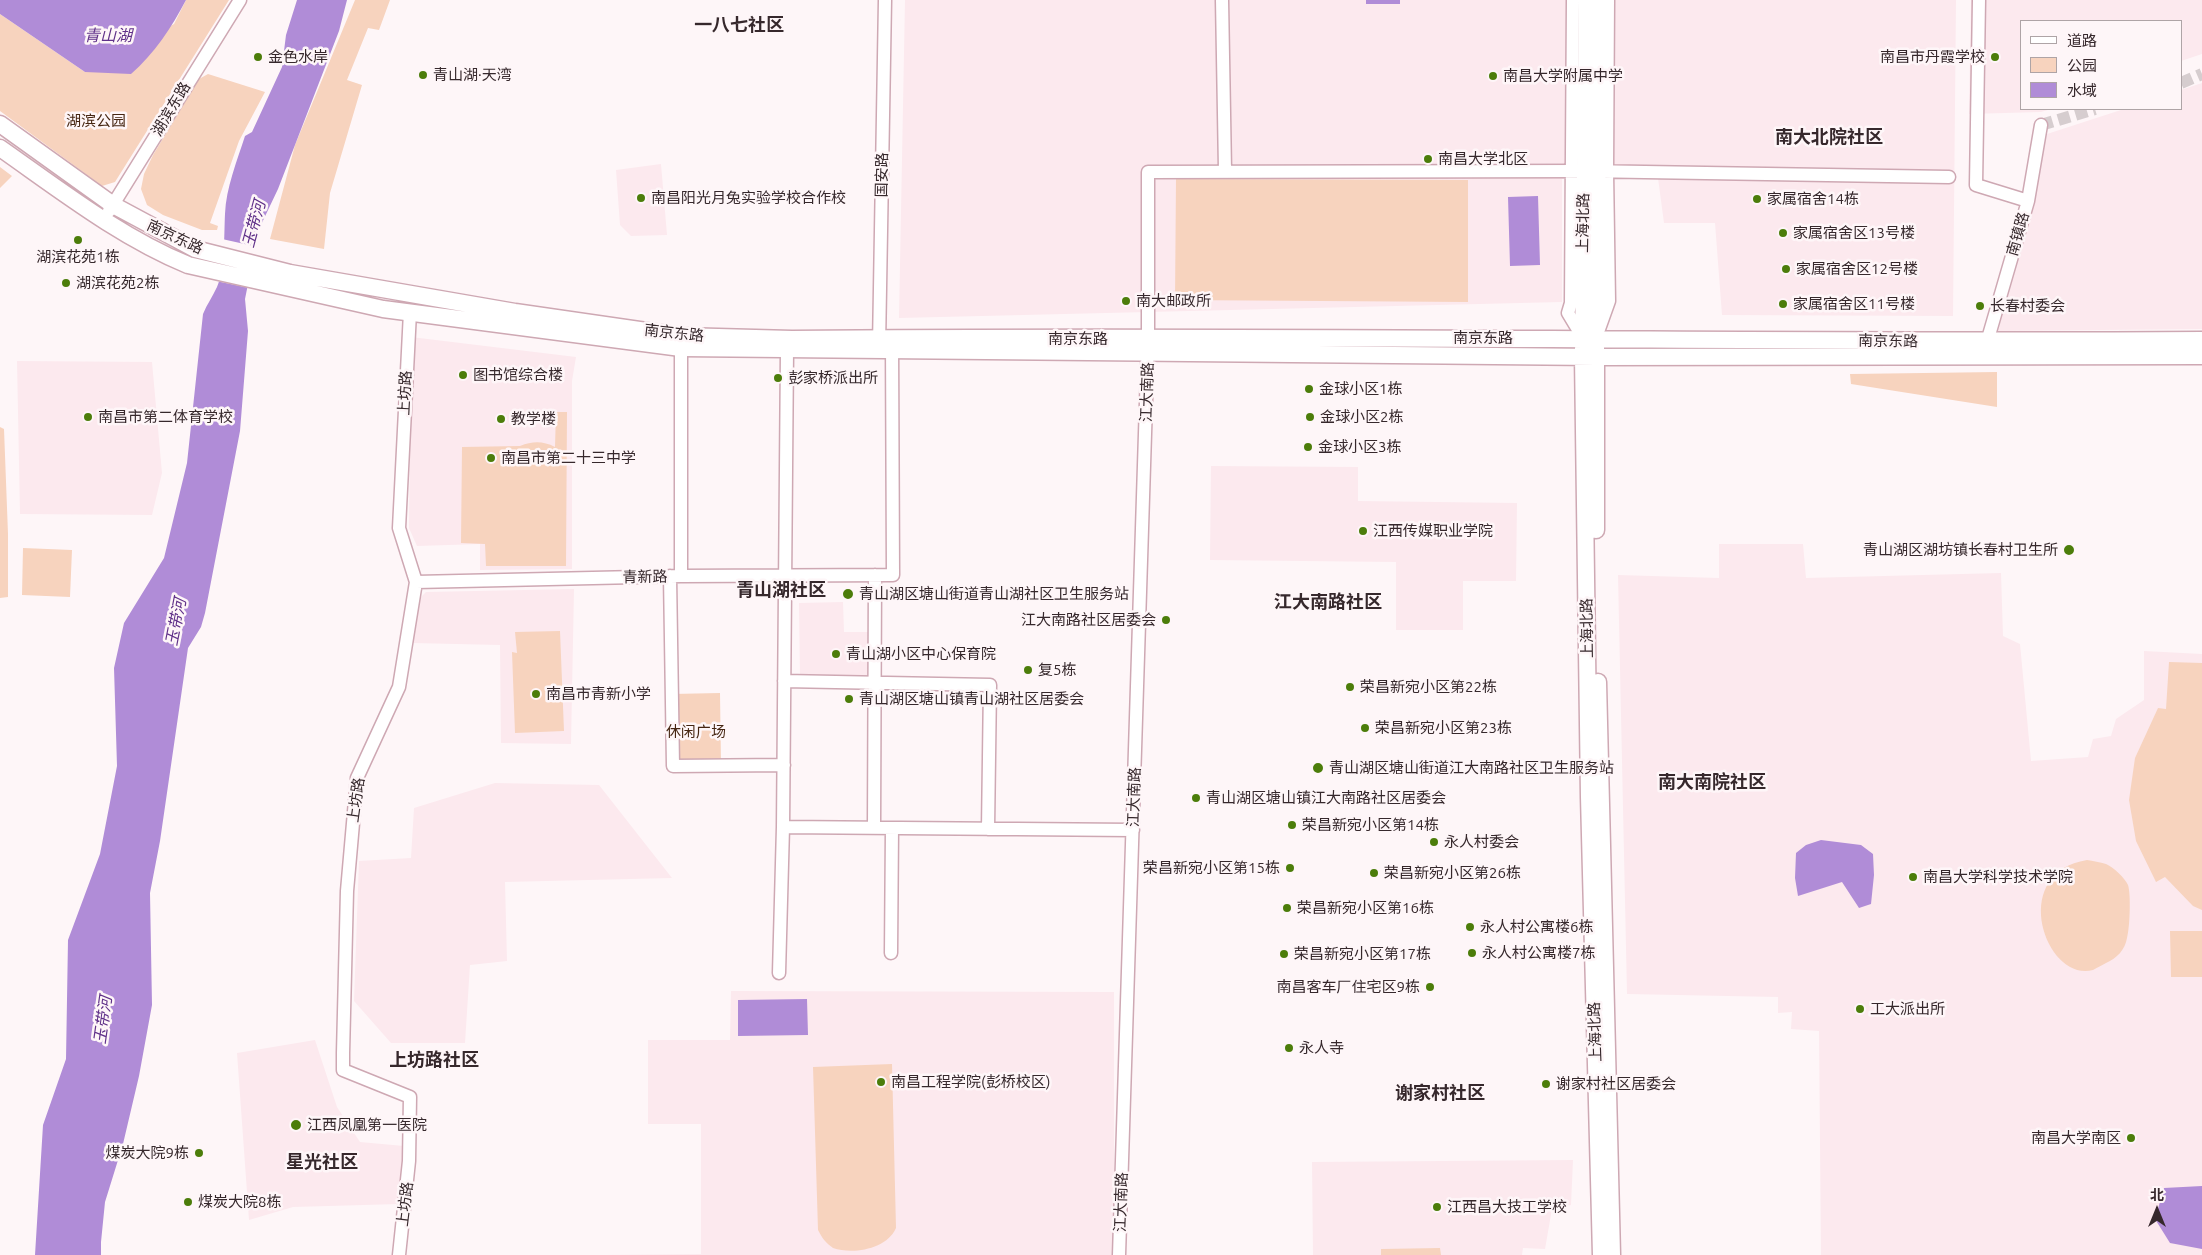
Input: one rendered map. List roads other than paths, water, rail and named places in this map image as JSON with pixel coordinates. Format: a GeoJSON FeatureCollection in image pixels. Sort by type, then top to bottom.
{"type":"FeatureCollection","features":[{"type":"Feature","properties":{"kind":"main road","name":"上海北路"},"geometry":{"type":"LineString","coordinates":[[1587,0],[1590,171],[1589,338],[1612,1255]]}},
{"type":"Feature","properties":{"kind":"main road","name":"上海北路"},"geometry":{"type":"LineString","coordinates":[[1590,171],[1599,0]]}},
{"type":"Feature","properties":{"kind":"main road","name":"南京东路"},"geometry":{"type":"LineString","coordinates":[[0,124],[113,205],[195,249],[290,273],[515,312],[680,336],[886,344],[1148,346],[1590,357],[2202,356]]}},
{"type":"Feature","properties":{"kind":"main road","name":"南京东路"},"geometry":{"type":"LineString","coordinates":[[0,148],[103,219],[166,256],[215,271],[383,309],[681,348],[787,350],[886,344]]}},
{"type":"Feature","properties":{"kind":"main road","name":"南京东路"},"geometry":{"type":"LineString","coordinates":[[1148,346],[1589,338],[1987,342],[2202,340]]}},
{"type":"Feature","properties":{"kind":"main road","name":"上海北路"},"geometry":{"type":"LineString","coordinates":[[1590,357],[1589,797],[1601,1255]]}},
{"type":"Feature","properties":{"kind":"street","name":"湖滨东路"},"geometry":{"type":"LineString","coordinates":[[103,219],[240,0]]}},
{"type":"Feature","properties":{"kind":"street","name":"国安路"},"geometry":{"type":"LineString","coordinates":[[875,575],[893,575],[886,344],[885,0]]}},
{"type":"Feature","properties":{"kind":"street"},"geometry":{"type":"LineString","coordinates":[[1222,0],[1225,170],[1590,171],[1949,177]]}},
{"type":"Feature","properties":{"kind":"street"},"geometry":{"type":"LineString","coordinates":[[1573,0],[1590,171]]}},
{"type":"Feature","properties":{"kind":"street"},"geometry":{"type":"LineString","coordinates":[[1589,338],[1568,313],[1590,171],[1608,0]]}},
{"type":"Feature","properties":{"kind":"street"},"geometry":{"type":"LineString","coordinates":[[1979,0],[1976,185],[2028,201]]}},
{"type":"Feature","properties":{"kind":"street","name":"南镇路"},"geometry":{"type":"LineString","coordinates":[[1987,342],[2028,201],[2041,125]]}},
{"type":"Feature","properties":{"kind":"street","name":"江大南路"},"geometry":{"type":"LineString","coordinates":[[1119,1255],[1148,346],[1148,172],[1225,170]]}},
{"type":"Feature","properties":{"kind":"street","name":"上坊路"},"geometry":{"type":"LineString","coordinates":[[399,1255],[409,1161],[410,1097],[343,1070],[343,1052],[347,890],[357,778],[399,688],[404,666],[408,621],[416,582],[399,528],[410,312]]}},
{"type":"Feature","properties":{"kind":"street"},"geometry":{"type":"LineString","coordinates":[[681,348],[673,766],[784,765]]}},
{"type":"Feature","properties":{"kind":"street"},"geometry":{"type":"LineString","coordinates":[[779,973],[784,765],[787,350]]}},
{"type":"Feature","properties":{"kind":"street"},"geometry":{"type":"LineString","coordinates":[[874,828],[875,575]]}},
{"type":"Feature","properties":{"kind":"street","name":"青新路"},"geometry":{"type":"LineString","coordinates":[[416,582],[676,576],[875,575]]}},
{"type":"Feature","properties":{"kind":"street"},"geometry":{"type":"LineString","coordinates":[[784,681],[990,685],[988,829]]}},
{"type":"Feature","properties":{"kind":"street"},"geometry":{"type":"LineString","coordinates":[[783,827],[1133,830]]}},
{"type":"Feature","properties":{"kind":"street"},"geometry":{"type":"LineString","coordinates":[[891,953],[892,828]]}},
{"type":"Feature","properties":{"kind":"water","name":"青山湖"},"geometry":{"type":"Polygon","coordinates":[[[0,0],[186,0],[162,40],[131,74],[85,72],[0,14],[0,0]]]}},
{"type":"Feature","properties":{"kind":"water","name":"玉带河"},"geometry":{"type":"Polygon","coordinates":[[[297,0],[347,0],[339,31],[278,189],[259,229],[245,299],[248,331],[240,431],[205,613],[201,627],[188,648],[160,841],[150,893],[152,1005],[139,1076],[123,1144],[105,1202],[101,1255],[35,1255],[43,1125],[66,1059],[68,940],[100,854],[117,766],[114,668],[124,623],[164,558],[187,463],[203,314],[220,280],[224,251],[226,204],[230,184],[245,136],[252,132],[282,67],[286,35],[297,0]]]}},
{"type":"Feature","properties":{"kind":"water"},"geometry":{"type":"Polygon","coordinates":[[[1366,0],[1400,0],[1400,4],[1366,4],[1366,0]]]}},
{"type":"Feature","properties":{"kind":"water"},"geometry":{"type":"Polygon","coordinates":[[[1538,196],[1540,265],[1510,266],[1508,197],[1538,196]]]}},
{"type":"Feature","properties":{"kind":"water"},"geometry":{"type":"Polygon","coordinates":[[[1821,840],[1861,845],[1873,854],[1874,875],[1871,904],[1859,908],[1842,882],[1798,896],[1795,878],[1796,853],[1806,845],[1821,840]]]}},
{"type":"Feature","properties":{"kind":"water"},"geometry":{"type":"Polygon","coordinates":[[[807,999],[808,1035],[738,1036],[738,1000],[807,999]]]}},
{"type":"Feature","properties":{"kind":"water"},"geometry":{"type":"Polygon","coordinates":[[[2202,1186],[2202,1249],[2170,1243],[2155,1219],[2164,1188],[2202,1186]]]}},
{"type":"Feature","properties":{"kind":"tunnel"},"geometry":{"type":"LineString","coordinates":[[2182,83],[2202,74]]}},
{"type":"Feature","properties":{"kind":"tunnel"},"geometry":{"type":"LineString","coordinates":[[2041,125],[2092,110]]}},
{"type":"Feature","properties":{"kind":"place","name":"金色水岸"},"geometry":{"type":"Point","coordinates":[258,57]}},
{"type":"Feature","properties":{"kind":"place","name":"南昌市丹霞学校"},"geometry":{"type":"Point","coordinates":[1995,57]}},
{"type":"Feature","properties":{"kind":"place","name":"青山湖·天湾"},"geometry":{"type":"Point","coordinates":[423,75]}},
{"type":"Feature","properties":{"kind":"place","name":"南昌大学附属中学"},"geometry":{"type":"Point","coordinates":[1493,76]}},
{"type":"Feature","properties":{"kind":"place","name":"南昌大学北区"},"geometry":{"type":"Point","coordinates":[1428,159]}},
{"type":"Feature","properties":{"kind":"place","name":"南昌阳光月兔实验学校合作校"},"geometry":{"type":"Point","coordinates":[641,198]}},
{"type":"Feature","properties":{"kind":"place","name":"家属宿舍14栋"},"geometry":{"type":"Point","coordinates":[1757,199]}},
{"type":"Feature","properties":{"kind":"place","name":"家属宿舍区13号楼"},"geometry":{"type":"Point","coordinates":[1783,233]}},
{"type":"Feature","properties":{"kind":"place","name":"湖滨花苑1栋"},"geometry":{"type":"Point","coordinates":[78,240]}},
{"type":"Feature","properties":{"kind":"place","name":"家属宿舍区12号楼"},"geometry":{"type":"Point","coordinates":[1786,269]}},
{"type":"Feature","properties":{"kind":"place","name":"湖滨花苑2栋"},"geometry":{"type":"Point","coordinates":[66,283]}},
{"type":"Feature","properties":{"kind":"place","name":"南大邮政所"},"geometry":{"type":"Point","coordinates":[1126,301]}},
{"type":"Feature","properties":{"kind":"place","name":"家属宿舍区11号楼"},"geometry":{"type":"Point","coordinates":[1783,304]}},
{"type":"Feature","properties":{"kind":"place","name":"长春村委会"},"geometry":{"type":"Point","coordinates":[1980,306]}},
{"type":"Feature","properties":{"kind":"place","name":"图书馆综合楼"},"geometry":{"type":"Point","coordinates":[463,375]}},
{"type":"Feature","properties":{"kind":"place","name":"彭家桥派出所"},"geometry":{"type":"Point","coordinates":[778,378]}},
{"type":"Feature","properties":{"kind":"place","name":"金球小区1栋"},"geometry":{"type":"Point","coordinates":[1309,389]}},
{"type":"Feature","properties":{"kind":"place","name":"南昌市第二体育学校"},"geometry":{"type":"Point","coordinates":[88,417]}},
{"type":"Feature","properties":{"kind":"place","name":"金球小区2栋"},"geometry":{"type":"Point","coordinates":[1310,417]}},
{"type":"Feature","properties":{"kind":"place","name":"教学楼"},"geometry":{"type":"Point","coordinates":[501,419]}},
{"type":"Feature","properties":{"kind":"place","name":"金球小区3栋"},"geometry":{"type":"Point","coordinates":[1308,447]}},
{"type":"Feature","properties":{"kind":"place","name":"南昌市第二十三中学"},"geometry":{"type":"Point","coordinates":[491,458]}},
{"type":"Feature","properties":{"kind":"place","name":"江西传媒职业学院"},"geometry":{"type":"Point","coordinates":[1363,531]}},
{"type":"Feature","properties":{"kind":"place","name":"青山湖区湖坊镇长春村卫生所"},"geometry":{"type":"Point","coordinates":[2069,550]}},
{"type":"Feature","properties":{"kind":"place","name":"青山湖区塘山街道青山湖社区卫生服务站"},"geometry":{"type":"Point","coordinates":[848,594]}},
{"type":"Feature","properties":{"kind":"place","name":"江大南路社区居委会"},"geometry":{"type":"Point","coordinates":[1166,620]}},
{"type":"Feature","properties":{"kind":"place","name":"青山湖小区中心保育院"},"geometry":{"type":"Point","coordinates":[836,654]}},
{"type":"Feature","properties":{"kind":"place","name":"复5栋"},"geometry":{"type":"Point","coordinates":[1028,670]}},
{"type":"Feature","properties":{"kind":"place","name":"荣昌新宛小区第22栋"},"geometry":{"type":"Point","coordinates":[1350,687]}},
{"type":"Feature","properties":{"kind":"place","name":"南昌市青新小学"},"geometry":{"type":"Point","coordinates":[536,694]}},
{"type":"Feature","properties":{"kind":"place","name":"青山湖区塘山镇青山湖社区居委会"},"geometry":{"type":"Point","coordinates":[849,699]}},
{"type":"Feature","properties":{"kind":"place","name":"荣昌新宛小区第23栋"},"geometry":{"type":"Point","coordinates":[1365,728]}},
{"type":"Feature","properties":{"kind":"place","name":"青山湖区塘山街道江大南路社区卫生服务站"},"geometry":{"type":"Point","coordinates":[1318,768]}},
{"type":"Feature","properties":{"kind":"place","name":"青山湖区塘山镇江大南路社区居委会"},"geometry":{"type":"Point","coordinates":[1196,798]}},
{"type":"Feature","properties":{"kind":"place","name":"荣昌新宛小区第14栋"},"geometry":{"type":"Point","coordinates":[1292,825]}},
{"type":"Feature","properties":{"kind":"place","name":"永人村委会"},"geometry":{"type":"Point","coordinates":[1434,842]}},
{"type":"Feature","properties":{"kind":"place","name":"荣昌新宛小区第15栋"},"geometry":{"type":"Point","coordinates":[1290,868]}},
{"type":"Feature","properties":{"kind":"place","name":"荣昌新宛小区第26栋"},"geometry":{"type":"Point","coordinates":[1374,873]}},
{"type":"Feature","properties":{"kind":"place","name":"南昌大学科学技术学院"},"geometry":{"type":"Point","coordinates":[1913,877]}},
{"type":"Feature","properties":{"kind":"place","name":"荣昌新宛小区第16栋"},"geometry":{"type":"Point","coordinates":[1287,908]}},
{"type":"Feature","properties":{"kind":"place","name":"永人村公寓楼6栋"},"geometry":{"type":"Point","coordinates":[1470,927]}},
{"type":"Feature","properties":{"kind":"place","name":"永人村公寓楼7栋"},"geometry":{"type":"Point","coordinates":[1472,953]}},
{"type":"Feature","properties":{"kind":"place","name":"荣昌新宛小区第17栋"},"geometry":{"type":"Point","coordinates":[1284,954]}},
{"type":"Feature","properties":{"kind":"place","name":"南昌客车厂住宅区9栋"},"geometry":{"type":"Point","coordinates":[1430,987]}},
{"type":"Feature","properties":{"kind":"place","name":"工大派出所"},"geometry":{"type":"Point","coordinates":[1860,1009]}},
{"type":"Feature","properties":{"kind":"place","name":"永人寺"},"geometry":{"type":"Point","coordinates":[1289,1048]}},
{"type":"Feature","properties":{"kind":"place","name":"南昌工程学院(彭桥校区)"},"geometry":{"type":"Point","coordinates":[881,1082]}},
{"type":"Feature","properties":{"kind":"place","name":"谢家村社区居委会"},"geometry":{"type":"Point","coordinates":[1546,1084]}},
{"type":"Feature","properties":{"kind":"place","name":"江西凤凰第一医院"},"geometry":{"type":"Point","coordinates":[296,1125]}},
{"type":"Feature","properties":{"kind":"place","name":"南昌大学南区"},"geometry":{"type":"Point","coordinates":[2131,1138]}},
{"type":"Feature","properties":{"kind":"place","name":"煤炭大院9栋"},"geometry":{"type":"Point","coordinates":[199,1153]}},
{"type":"Feature","properties":{"kind":"place","name":"煤炭大院8栋"},"geometry":{"type":"Point","coordinates":[188,1202]}},
{"type":"Feature","properties":{"kind":"place","name":"江西昌大技工学校"},"geometry":{"type":"Point","coordinates":[1437,1207]}},
{"type":"Feature","properties":{"kind":"district","name":"一八七社区"},"geometry":{"type":"Point","coordinates":[739,25]}},
{"type":"Feature","properties":{"kind":"district","name":"南大北院社区"},"geometry":{"type":"Point","coordinates":[1829,137]}},
{"type":"Feature","properties":{"kind":"district","name":"青山湖社区"},"geometry":{"type":"Point","coordinates":[781,590]}},
{"type":"Feature","properties":{"kind":"district","name":"江大南路社区"},"geometry":{"type":"Point","coordinates":[1328,602]}},
{"type":"Feature","properties":{"kind":"district","name":"南大南院社区"},"geometry":{"type":"Point","coordinates":[1712,782]}},
{"type":"Feature","properties":{"kind":"district","name":"上坊路社区"},"geometry":{"type":"Point","coordinates":[434,1060]}},
{"type":"Feature","properties":{"kind":"district","name":"谢家村社区"},"geometry":{"type":"Point","coordinates":[1440,1093]}},
{"type":"Feature","properties":{"kind":"district","name":"星光社区"},"geometry":{"type":"Point","coordinates":[322,1162]}},
{"type":"Feature","properties":{"kind":"park label","name":"湖滨公园"},"geometry":{"type":"Point","coordinates":[96,121]}},
{"type":"Feature","properties":{"kind":"park label","name":"休闲广场"},"geometry":{"type":"Point","coordinates":[696,732]}}]}
